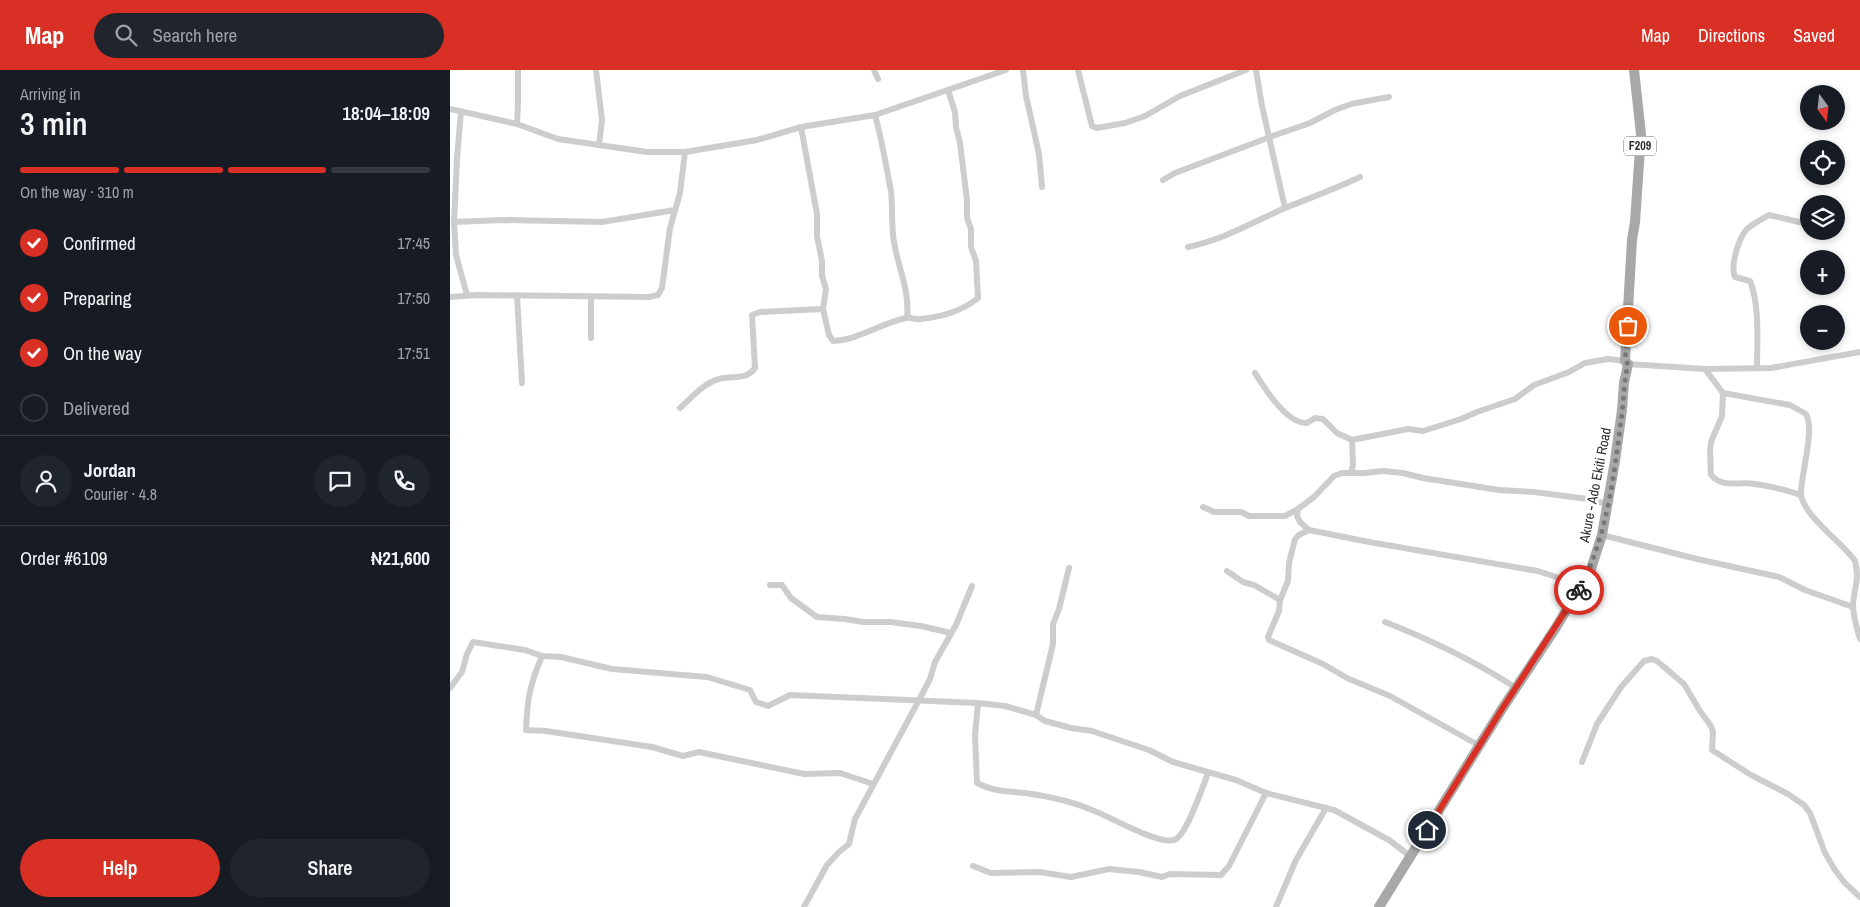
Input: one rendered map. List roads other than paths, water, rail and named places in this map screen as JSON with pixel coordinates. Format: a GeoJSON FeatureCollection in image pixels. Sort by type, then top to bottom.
{"type":"FeatureCollection","features":[{"type":"Feature","properties":{"kind":"main road","name":"Akure - Ado Ekiti Road"},"geometry":{"type":"LineString","coordinates":[[1379,907],[1516,688],[1580,590],[1591,569],[1602,535],[1616,461],[1627,362],[1632,240],[1635,222],[1640,134],[1634,70]]}},
{"type":"Feature","properties":{"kind":"street"},"geometry":{"type":"LineString","coordinates":[[516,124],[518,70]]}},
{"type":"Feature","properties":{"kind":"street"},"geometry":{"type":"LineString","coordinates":[[596,70],[602,120],[599,145]]}},
{"type":"Feature","properties":{"kind":"street"},"geometry":{"type":"LineString","coordinates":[[874,70],[878,79]]}},
{"type":"Feature","properties":{"kind":"street"},"geometry":{"type":"LineString","coordinates":[[450,109],[516,124],[558,139],[647,152],[685,152],[757,140],[800,127],[875,115],[1006,70]]}},
{"type":"Feature","properties":{"kind":"street"},"geometry":{"type":"LineString","coordinates":[[1023,70],[1026,96],[1039,154],[1042,187]]}},
{"type":"Feature","properties":{"kind":"street"},"geometry":{"type":"LineString","coordinates":[[1078,70],[1092,126],[1097,128],[1125,123],[1145,116],[1180,96],[1246,70]]}},
{"type":"Feature","properties":{"kind":"street"},"geometry":{"type":"LineString","coordinates":[[1256,70],[1285,208]]}},
{"type":"Feature","properties":{"kind":"street"},"geometry":{"type":"LineString","coordinates":[[800,127],[817,214],[817,236],[822,261],[822,276],[826,289],[823,309],[829,335],[833,340],[863,335],[881,326],[907,318],[920,320],[962,309],[978,298],[976,261],[971,247],[972,229],[967,218],[967,200],[960,143],[955,112],[948,90]]}},
{"type":"Feature","properties":{"kind":"street"},"geometry":{"type":"LineString","coordinates":[[1164,180],[1175,173],[1310,123],[1351,104],[1389,97]]}},
{"type":"Feature","properties":{"kind":"street"},"geometry":{"type":"LineString","coordinates":[[461,111],[454,222],[456,255],[467,295]]}},
{"type":"Feature","properties":{"kind":"street"},"geometry":{"type":"LineString","coordinates":[[875,115],[881,135],[891,192],[894,242],[905,287],[908,310],[907,318]]}},
{"type":"Feature","properties":{"kind":"street"},"geometry":{"type":"LineString","coordinates":[[450,297],[517,295],[649,297],[658,295],[662,288],[670,228],[680,193],[685,152]]}},
{"type":"Feature","properties":{"kind":"street"},"geometry":{"type":"LineString","coordinates":[[1188,247],[1212,242],[1230,235],[1285,208],[1360,178]]}},
{"type":"Feature","properties":{"kind":"street"},"geometry":{"type":"LineString","coordinates":[[454,222],[502,220],[602,222],[675,210]]}},
{"type":"Feature","properties":{"kind":"street"},"geometry":{"type":"LineString","coordinates":[[1757,368],[1754,290],[1750,281],[1735,277],[1732,271],[1739,245],[1747,229],[1769,215],[1800,222]]}},
{"type":"Feature","properties":{"kind":"street"},"geometry":{"type":"LineString","coordinates":[[517,295],[522,384]]}},
{"type":"Feature","properties":{"kind":"street"},"geometry":{"type":"LineString","coordinates":[[591,297],[591,338]]}},
{"type":"Feature","properties":{"kind":"street"},"geometry":{"type":"LineString","coordinates":[[680,408],[709,384],[719,379],[741,377],[752,373],[755,368],[752,315],[768,311],[823,309]]}},
{"type":"Feature","properties":{"kind":"street"},"geometry":{"type":"LineString","coordinates":[[1255,373],[1281,409],[1297,421],[1307,423],[1315,418],[1323,419],[1337,433],[1352,440],[1408,429],[1423,430],[1461,420],[1477,412],[1515,399],[1534,385],[1569,372],[1585,363],[1608,360],[1705,369],[1771,368],[1860,352]]}},
{"type":"Feature","properties":{"kind":"street"},"geometry":{"type":"LineString","coordinates":[[1705,369],[1723,393],[1722,416],[1711,442],[1711,475],[1716,480],[1730,485],[1753,483],[1801,495]]}},
{"type":"Feature","properties":{"kind":"street"},"geometry":{"type":"LineString","coordinates":[[1723,393],[1790,405],[1806,414],[1809,421],[1801,495],[1813,515],[1828,534],[1851,556],[1858,567],[1860,580],[1853,607],[1860,639]]}},
{"type":"Feature","properties":{"kind":"street"},"geometry":{"type":"LineString","coordinates":[[1351,473],[1353,465],[1352,440]]}},
{"type":"Feature","properties":{"kind":"street"},"geometry":{"type":"LineString","coordinates":[[1285,516],[1314,497],[1334,476],[1342,473],[1383,471],[1498,490],[1534,492],[1608,504]]}},
{"type":"Feature","properties":{"kind":"street"},"geometry":{"type":"LineString","coordinates":[[1203,507],[1214,512],[1241,512],[1249,516],[1285,516],[1300,522],[1309,530],[1538,571],[1556,577],[1580,590]]}},
{"type":"Feature","properties":{"kind":"street"},"geometry":{"type":"LineString","coordinates":[[1298,509],[1297,516],[1300,522]]}},
{"type":"Feature","properties":{"kind":"street"},"geometry":{"type":"LineString","coordinates":[[1309,530],[1299,535],[1295,540],[1289,563],[1288,581],[1280,600],[1279,612],[1268,637],[1269,640],[1323,664],[1347,678],[1390,696],[1480,746]]}},
{"type":"Feature","properties":{"kind":"street"},"geometry":{"type":"LineString","coordinates":[[1602,535],[1697,559],[1779,576],[1805,590],[1853,607]]}},
{"type":"Feature","properties":{"kind":"street"},"geometry":{"type":"LineString","coordinates":[[1036,715],[1052,644],[1053,624],[1059,609],[1069,568]]}},
{"type":"Feature","properties":{"kind":"street"},"geometry":{"type":"LineString","coordinates":[[1227,571],[1280,600]]}},
{"type":"Feature","properties":{"kind":"street"},"geometry":{"type":"LineString","coordinates":[[770,585],[782,585],[791,598],[817,618],[890,622],[921,626],[951,633]]}},
{"type":"Feature","properties":{"kind":"street"},"geometry":{"type":"LineString","coordinates":[[804,907],[827,865],[838,852],[849,844],[855,819],[930,679],[935,662],[951,633],[972,586]]}},
{"type":"Feature","properties":{"kind":"street"},"geometry":{"type":"LineString","coordinates":[[1385,622],[1441,645],[1485,668],[1516,688]]}},
{"type":"Feature","properties":{"kind":"street"},"geometry":{"type":"LineString","coordinates":[[450,688],[462,672],[467,654],[473,642],[526,650],[542,656],[560,657],[612,669],[707,677],[750,690],[756,702],[768,706],[790,695],[978,703],[1005,706],[1036,715],[1045,721],[1092,731],[1149,750],[1173,762],[1236,780],[1246,786],[1266,793],[1326,808],[1348,816],[1389,840],[1410,856]]}},
{"type":"Feature","properties":{"kind":"street"},"geometry":{"type":"LineString","coordinates":[[542,656],[532,679],[528,697],[526,730],[546,731],[652,747],[683,756],[699,752],[739,762],[804,774],[840,773],[873,784]]}},
{"type":"Feature","properties":{"kind":"street"},"geometry":{"type":"LineString","coordinates":[[1582,762],[1596,724],[1621,687],[1644,661],[1652,659],[1673,674],[1688,689],[1713,729],[1712,750],[1751,775],[1788,794],[1804,806],[1810,813],[1825,853],[1835,870],[1844,882],[1860,897]]}},
{"type":"Feature","properties":{"kind":"street"},"geometry":{"type":"LineString","coordinates":[[978,703],[975,735],[977,783],[990,790],[1025,793],[1064,801],[1090,809],[1144,834],[1167,841],[1174,840],[1180,836],[1186,827],[1208,773]]}},
{"type":"Feature","properties":{"kind":"street"},"geometry":{"type":"LineString","coordinates":[[973,866],[991,873],[1040,872],[1071,877],[1109,869],[1162,876],[1170,874],[1222,875],[1229,866],[1266,793]]}},
{"type":"Feature","properties":{"kind":"street"},"geometry":{"type":"LineString","coordinates":[[1276,907],[1296,860],[1326,808]]}}]}
